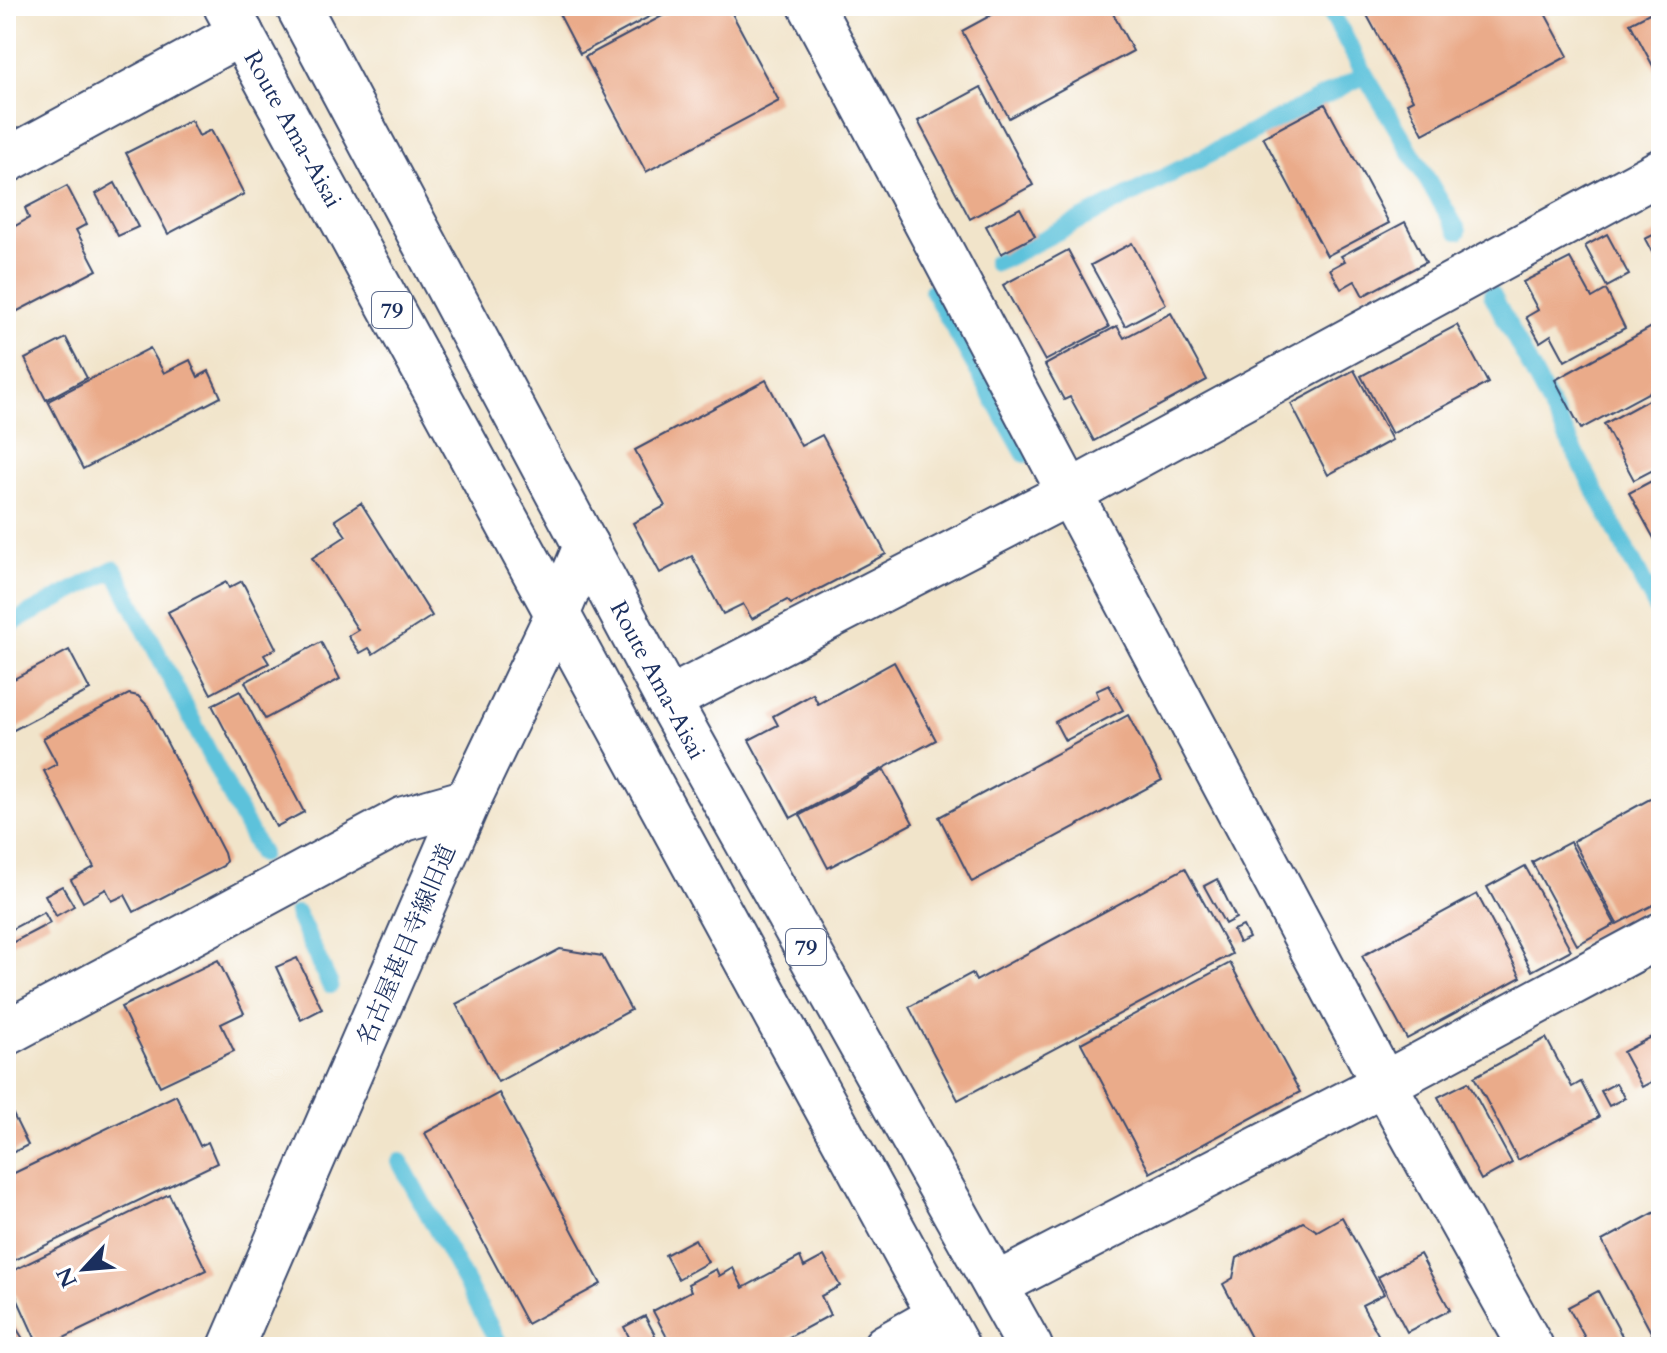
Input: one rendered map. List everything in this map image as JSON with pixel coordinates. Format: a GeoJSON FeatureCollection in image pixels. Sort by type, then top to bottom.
{"type":"FeatureCollection","features":[{"type":"Feature","properties":{"kind":"street","name":"Route Ama-Aisai"},"geometry":{"type":"LineString","coordinates":[[298,6],[668,700],[1030,1347]]}},
{"type":"Feature","properties":{"kind":"street"},"geometry":{"type":"LineString","coordinates":[[811,6],[1384,1084],[1531,1347]]}},
{"type":"Feature","properties":{"kind":"street","name":"Route Ama-Aisai"},"geometry":{"type":"LineString","coordinates":[[234,20],[948,1332]]}},
{"type":"Feature","properties":{"kind":"street"},"geometry":{"type":"LineString","coordinates":[[6,161],[234,20]]}},
{"type":"Feature","properties":{"kind":"street"},"geometry":{"type":"LineString","coordinates":[[668,700],[1071,492],[1661,171]]}},
{"type":"Feature","properties":{"kind":"street","name":"名古屋甚目寺線旧道"},"geometry":{"type":"LineString","coordinates":[[231,1347],[468,801],[557,615],[586,546]]}},
{"type":"Feature","properties":{"kind":"street"},"geometry":{"type":"LineString","coordinates":[[6,1033],[404,819],[468,801]]}},
{"type":"Feature","properties":{"kind":"street"},"geometry":{"type":"LineString","coordinates":[[996,1285],[1384,1084],[1661,935]]}},
{"type":"Feature","properties":{"kind":"street"},"geometry":{"type":"LineString","coordinates":[[885,1347],[948,1332]]}},
{"type":"Feature","properties":{"kind":"building"},"geometry":{"type":"Polygon","coordinates":[[[555,6],[669,6],[580,54],[555,6]]]}},
{"type":"Feature","properties":{"kind":"building"},"geometry":{"type":"Polygon","coordinates":[[[681,6],[728,6],[779,101],[646,172],[585,57],[681,6]]]}},
{"type":"Feature","properties":{"kind":"building"},"geometry":{"type":"Polygon","coordinates":[[[1008,6],[1109,6],[1133,51],[1009,118],[962,31],[1008,6]]]}},
{"type":"Feature","properties":{"kind":"building"},"geometry":{"type":"Polygon","coordinates":[[[1362,6],[1541,6],[1568,56],[1423,134],[1407,103],[1413,100],[1362,6]]]}},
{"type":"Feature","properties":{"kind":"building"},"geometry":{"type":"Polygon","coordinates":[[[1661,7],[1661,81],[1630,23],[1661,7]]]}},
{"type":"Feature","properties":{"kind":"building"},"geometry":{"type":"Polygon","coordinates":[[[981,87],[1033,185],[970,219],[918,121],[981,87]]]}},
{"type":"Feature","properties":{"kind":"building"},"geometry":{"type":"Polygon","coordinates":[[[1325,104],[1389,223],[1327,256],[1263,137],[1325,104]]]}},
{"type":"Feature","properties":{"kind":"building"},"geometry":{"type":"Polygon","coordinates":[[[191,120],[199,136],[211,130],[244,194],[168,234],[126,153],[191,120]]]}},
{"type":"Feature","properties":{"kind":"building"},"geometry":{"type":"Polygon","coordinates":[[[115,183],[138,227],[118,236],[96,194],[115,183]]]}},
{"type":"Feature","properties":{"kind":"building"},"geometry":{"type":"Polygon","coordinates":[[[67,186],[87,224],[76,230],[97,270],[6,317],[6,207],[15,226],[29,218],[25,208],[67,186]]]}},
{"type":"Feature","properties":{"kind":"building"},"geometry":{"type":"Polygon","coordinates":[[[1020,208],[1035,236],[1001,254],[986,226],[1020,208]]]}},
{"type":"Feature","properties":{"kind":"building"},"geometry":{"type":"Polygon","coordinates":[[[1405,222],[1426,262],[1363,296],[1355,281],[1341,289],[1330,269],[1345,261],[1341,256],[1405,222]]]}},
{"type":"Feature","properties":{"kind":"building"},"geometry":{"type":"Polygon","coordinates":[[[1661,231],[1661,269],[1645,239],[1661,231]]]}},
{"type":"Feature","properties":{"kind":"building"},"geometry":{"type":"Polygon","coordinates":[[[1607,234],[1629,275],[1607,287],[1585,246],[1607,234]]]}},
{"type":"Feature","properties":{"kind":"building"},"geometry":{"type":"Polygon","coordinates":[[[1132,243],[1166,304],[1125,326],[1091,265],[1132,243]]]}},
{"type":"Feature","properties":{"kind":"building"},"geometry":{"type":"Polygon","coordinates":[[[1068,250],[1109,327],[1045,361],[1003,285],[1068,250]]]}},
{"type":"Feature","properties":{"kind":"building"},"geometry":{"type":"Polygon","coordinates":[[[1570,258],[1592,298],[1606,290],[1625,328],[1565,361],[1551,335],[1540,342],[1526,317],[1538,310],[1523,282],[1570,258]]]}},
{"type":"Feature","properties":{"kind":"building"},"geometry":{"type":"Polygon","coordinates":[[[1171,313],[1207,380],[1094,441],[1070,397],[1064,400],[1045,365],[1117,326],[1124,338],[1171,313]]]}},
{"type":"Feature","properties":{"kind":"building"},"geometry":{"type":"Polygon","coordinates":[[[1661,322],[1661,386],[1581,429],[1555,380],[1661,322]]]}},
{"type":"Feature","properties":{"kind":"building"},"geometry":{"type":"Polygon","coordinates":[[[1457,325],[1488,383],[1392,434],[1361,376],[1457,325]]]}},
{"type":"Feature","properties":{"kind":"building"},"geometry":{"type":"Polygon","coordinates":[[[66,338],[87,378],[46,400],[25,359],[66,338]]]}},
{"type":"Feature","properties":{"kind":"building"},"geometry":{"type":"Polygon","coordinates":[[[150,348],[164,373],[190,360],[198,377],[209,371],[221,397],[83,469],[48,401],[150,348]]]}},
{"type":"Feature","properties":{"kind":"building"},"geometry":{"type":"Polygon","coordinates":[[[1354,370],[1392,440],[1328,475],[1291,404],[1354,370]]]}},
{"type":"Feature","properties":{"kind":"building"},"geometry":{"type":"Polygon","coordinates":[[[766,380],[801,446],[822,435],[886,554],[791,604],[787,600],[752,619],[743,604],[723,614],[692,556],[660,573],[633,523],[665,506],[635,450],[766,380]]]}},
{"type":"Feature","properties":{"kind":"building"},"geometry":{"type":"Polygon","coordinates":[[[1661,393],[1661,466],[1634,480],[1604,424],[1661,393]]]}},
{"type":"Feature","properties":{"kind":"building"},"geometry":{"type":"Polygon","coordinates":[[[1661,476],[1661,539],[1656,542],[1629,493],[1661,476]]]}},
{"type":"Feature","properties":{"kind":"building"},"geometry":{"type":"Polygon","coordinates":[[[361,503],[432,616],[373,654],[369,648],[360,653],[348,636],[358,630],[312,558],[346,536],[335,520],[361,503]]]}},
{"type":"Feature","properties":{"kind":"building"},"geometry":{"type":"Polygon","coordinates":[[[242,581],[276,648],[264,655],[269,663],[211,694],[168,612],[226,582],[229,588],[242,581]]]}},
{"type":"Feature","properties":{"kind":"building"},"geometry":{"type":"Polygon","coordinates":[[[321,642],[340,679],[265,719],[245,682],[321,642]]]}},
{"type":"Feature","properties":{"kind":"building"},"geometry":{"type":"Polygon","coordinates":[[[69,650],[90,690],[6,734],[6,683],[69,650]]]}},
{"type":"Feature","properties":{"kind":"building"},"geometry":{"type":"Polygon","coordinates":[[[894,662],[936,740],[791,818],[749,740],[778,725],[773,716],[813,694],[818,704],[894,662]]]}},
{"type":"Feature","properties":{"kind":"building"},"geometry":{"type":"Polygon","coordinates":[[[1109,685],[1123,710],[1065,741],[1055,722],[1099,698],[1096,691],[1109,685]]]}},
{"type":"Feature","properties":{"kind":"building"},"geometry":{"type":"Polygon","coordinates":[[[240,691],[304,812],[276,827],[212,705],[240,691]]]}},
{"type":"Feature","properties":{"kind":"building"},"geometry":{"type":"Polygon","coordinates":[[[129,694],[138,696],[148,706],[226,861],[223,866],[134,912],[125,895],[112,901],[106,889],[83,902],[71,880],[94,867],[44,771],[57,764],[43,738],[129,694]]]}},
{"type":"Feature","properties":{"kind":"building"},"geometry":{"type":"Polygon","coordinates":[[[1128,715],[1162,780],[972,882],[939,817],[1128,715]]]}},
{"type":"Feature","properties":{"kind":"building"},"geometry":{"type":"Polygon","coordinates":[[[884,770],[913,823],[828,868],[800,815],[884,770]]]}},
{"type":"Feature","properties":{"kind":"building"},"geometry":{"type":"Polygon","coordinates":[[[1661,793],[1661,901],[1617,924],[1573,841],[1661,793]]]}},
{"type":"Feature","properties":{"kind":"building"},"geometry":{"type":"Polygon","coordinates":[[[1570,842],[1615,924],[1577,945],[1532,862],[1570,842]]]}},
{"type":"Feature","properties":{"kind":"building"},"geometry":{"type":"Polygon","coordinates":[[[1525,866],[1571,950],[1532,971],[1487,887],[1525,866]]]}},
{"type":"Feature","properties":{"kind":"building"},"geometry":{"type":"Polygon","coordinates":[[[1185,868],[1232,954],[958,1100],[909,1007],[972,973],[976,981],[1185,868]]]}},
{"type":"Feature","properties":{"kind":"building"},"geometry":{"type":"Polygon","coordinates":[[[1217,879],[1236,918],[1225,924],[1204,886],[1217,879]]]}},
{"type":"Feature","properties":{"kind":"building"},"geometry":{"type":"Polygon","coordinates":[[[62,886],[74,906],[56,916],[45,895],[62,886]]]}},
{"type":"Feature","properties":{"kind":"building"},"geometry":{"type":"Polygon","coordinates":[[[1477,894],[1521,977],[1407,1039],[1362,956],[1477,894]]]}},
{"type":"Feature","properties":{"kind":"building"},"geometry":{"type":"Polygon","coordinates":[[[44,912],[50,923],[6,946],[6,932],[44,912]]]}},
{"type":"Feature","properties":{"kind":"building"},"geometry":{"type":"Polygon","coordinates":[[[1243,926],[1249,938],[1239,943],[1233,930],[1243,926]]]}},
{"type":"Feature","properties":{"kind":"building"},"geometry":{"type":"Polygon","coordinates":[[[560,949],[602,956],[631,1010],[498,1082],[456,1004],[560,949]]]}},
{"type":"Feature","properties":{"kind":"building"},"geometry":{"type":"Polygon","coordinates":[[[297,958],[322,1009],[301,1020],[276,967],[297,958]]]}},
{"type":"Feature","properties":{"kind":"building"},"geometry":{"type":"Polygon","coordinates":[[[218,960],[244,1013],[221,1024],[234,1051],[160,1086],[121,1007],[218,960]]]}},
{"type":"Feature","properties":{"kind":"building"},"geometry":{"type":"Polygon","coordinates":[[[1230,963],[1300,1092],[1150,1173],[1081,1043],[1230,963]]]}},
{"type":"Feature","properties":{"kind":"building"},"geometry":{"type":"Polygon","coordinates":[[[1661,1032],[1661,1077],[1642,1087],[1623,1052],[1661,1032]]]}},
{"type":"Feature","properties":{"kind":"building"},"geometry":{"type":"Polygon","coordinates":[[[1546,1038],[1572,1087],[1581,1082],[1599,1117],[1518,1160],[1474,1077],[1546,1038]]]}},
{"type":"Feature","properties":{"kind":"building"},"geometry":{"type":"Polygon","coordinates":[[[1468,1082],[1512,1163],[1481,1180],[1438,1097],[1468,1082]]]}},
{"type":"Feature","properties":{"kind":"building"},"geometry":{"type":"Polygon","coordinates":[[[1616,1083],[1625,1098],[1609,1106],[1601,1091],[1616,1083]]]}},
{"type":"Feature","properties":{"kind":"building"},"geometry":{"type":"Polygon","coordinates":[[[499,1093],[601,1284],[527,1324],[425,1133],[499,1093]]]}},
{"type":"Feature","properties":{"kind":"building"},"geometry":{"type":"Polygon","coordinates":[[[176,1095],[200,1146],[208,1142],[217,1163],[13,1261],[6,1248],[6,1177],[176,1095]]]}},
{"type":"Feature","properties":{"kind":"building"},"geometry":{"type":"Polygon","coordinates":[[[6,1100],[28,1145],[6,1156],[6,1100]]]}},
{"type":"Feature","properties":{"kind":"building"},"geometry":{"type":"Polygon","coordinates":[[[169,1194],[206,1270],[45,1347],[39,1347],[6,1274],[169,1194]]]}},
{"type":"Feature","properties":{"kind":"building"},"geometry":{"type":"Polygon","coordinates":[[[1661,1209],[1661,1347],[1659,1347],[1602,1241],[1661,1209]]]}},
{"type":"Feature","properties":{"kind":"building"},"geometry":{"type":"Polygon","coordinates":[[[1342,1217],[1384,1294],[1362,1305],[1380,1338],[1364,1347],[1282,1347],[1279,1342],[1270,1347],[1256,1347],[1223,1284],[1233,1278],[1237,1258],[1303,1222],[1317,1231],[1342,1217]]]}},
{"type":"Feature","properties":{"kind":"building"},"geometry":{"type":"Polygon","coordinates":[[[695,1239],[708,1262],[678,1279],[665,1255],[695,1239]]]}},
{"type":"Feature","properties":{"kind":"building"},"geometry":{"type":"Polygon","coordinates":[[[1420,1254],[1450,1310],[1407,1332],[1378,1277],[1420,1254]]]}},
{"type":"Feature","properties":{"kind":"building"},"geometry":{"type":"Polygon","coordinates":[[[824,1256],[840,1286],[821,1296],[830,1315],[782,1341],[785,1347],[672,1347],[653,1311],[691,1291],[688,1284],[716,1269],[719,1276],[733,1268],[743,1288],[800,1257],[804,1267],[824,1256]]]}},
{"type":"Feature","properties":{"kind":"building"},"geometry":{"type":"Polygon","coordinates":[[[1598,1291],[1628,1347],[1590,1347],[1568,1307],[1598,1291]]]}},
{"type":"Feature","properties":{"kind":"building"},"geometry":{"type":"Polygon","coordinates":[[[6,1311],[28,1347],[6,1347],[6,1311]]]}},
{"type":"Feature","properties":{"kind":"building"},"geometry":{"type":"Polygon","coordinates":[[[645,1316],[657,1339],[634,1347],[624,1327],[645,1316]]]}},
{"type":"Feature","properties":{"kind":"waterway"},"geometry":{"type":"LineString","coordinates":[[1328,6],[1365,75],[1458,231]]}},
{"type":"Feature","properties":{"kind":"waterway"},"geometry":{"type":"LineString","coordinates":[[996,263],[1365,75]]}},
{"type":"Feature","properties":{"kind":"waterway"},"geometry":{"type":"LineString","coordinates":[[933,291],[1025,454]]}},
{"type":"Feature","properties":{"kind":"waterway"},"geometry":{"type":"LineString","coordinates":[[1492,294],[1661,616]]}},
{"type":"Feature","properties":{"kind":"waterway"},"geometry":{"type":"LineString","coordinates":[[6,626],[114,569],[261,854]]}},
{"type":"Feature","properties":{"kind":"waterway"},"geometry":{"type":"LineString","coordinates":[[297,914],[330,985]]}},
{"type":"Feature","properties":{"kind":"waterway"},"geometry":{"type":"LineString","coordinates":[[400,1162],[501,1347]]}}]}
